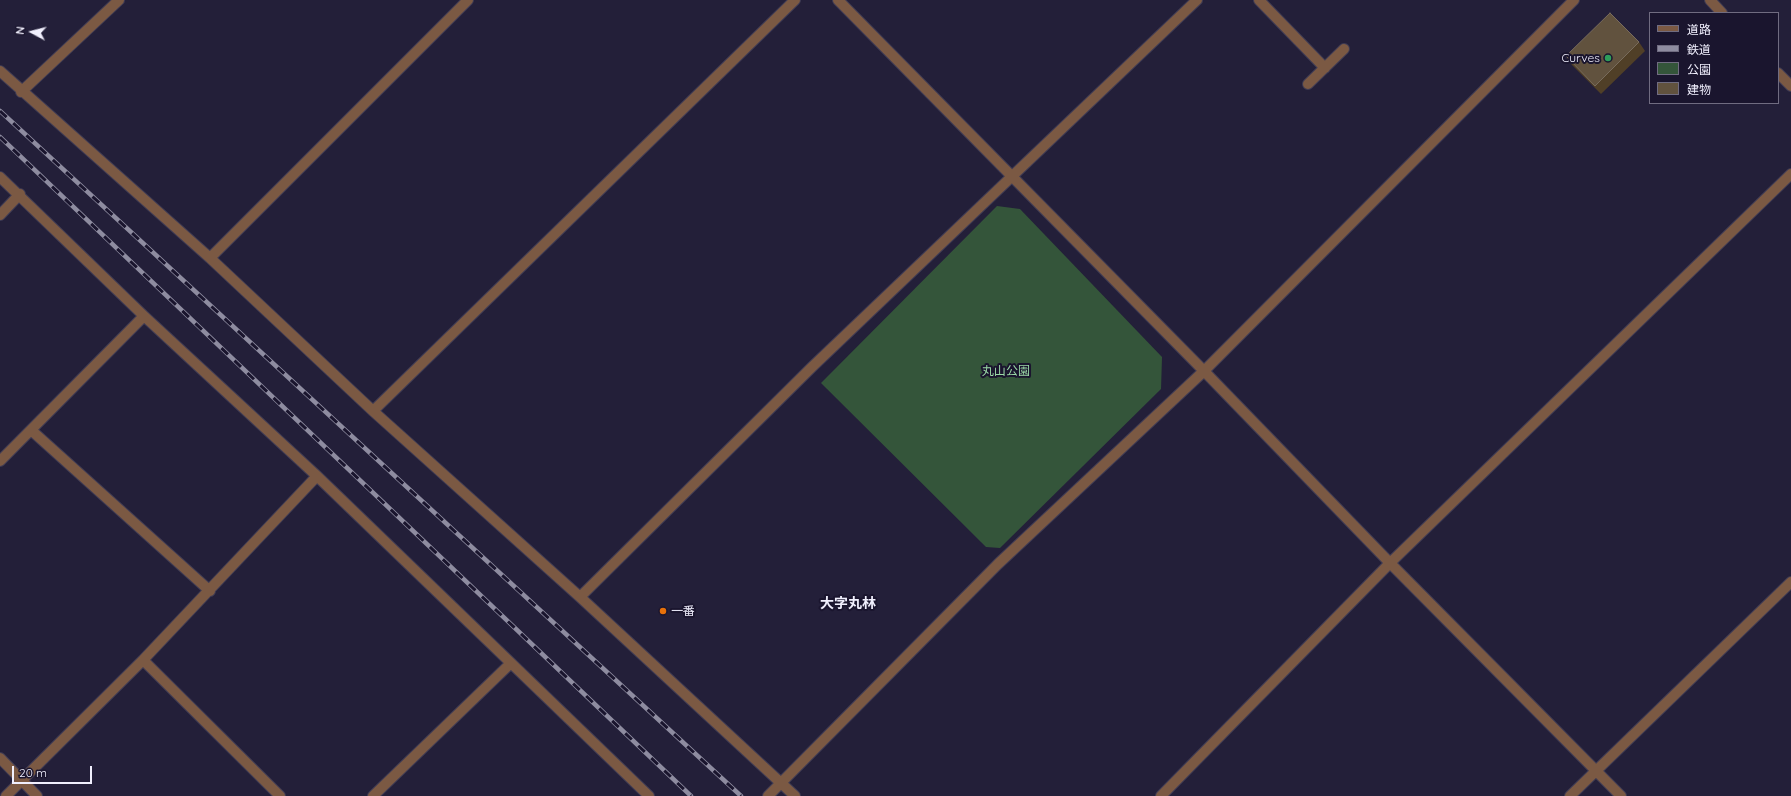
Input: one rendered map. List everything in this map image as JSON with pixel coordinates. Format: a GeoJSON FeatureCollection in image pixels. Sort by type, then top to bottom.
{"type":"FeatureCollection","features":[{"type":"Feature","properties":{"kind":"street"},"geometry":{"type":"LineString","coordinates":[[21,92],[119,0]]}},
{"type":"Feature","properties":{"kind":"street"},"geometry":{"type":"LineString","coordinates":[[210,258],[468,0]]}},
{"type":"Feature","properties":{"kind":"street"},"geometry":{"type":"LineString","coordinates":[[373,411],[795,0]]}},
{"type":"Feature","properties":{"kind":"street"},"geometry":{"type":"LineString","coordinates":[[838,0],[1204,370],[1390,563],[1621,796]]}},
{"type":"Feature","properties":{"kind":"street"},"geometry":{"type":"LineString","coordinates":[[580,597],[812,367],[1013,178],[1197,0]]}},
{"type":"Feature","properties":{"kind":"street"},"geometry":{"type":"LineString","coordinates":[[1259,0],[1325,68]]}},
{"type":"Feature","properties":{"kind":"street"},"geometry":{"type":"LineString","coordinates":[[768,796],[998,564],[1204,370],[1574,0]]}},
{"type":"Feature","properties":{"kind":"street"},"geometry":{"type":"LineString","coordinates":[[1710,0],[1721,12]]}},
{"type":"Feature","properties":{"kind":"street"},"geometry":{"type":"LineString","coordinates":[[1308,84],[1344,49]]}},
{"type":"Feature","properties":{"kind":"street"},"geometry":{"type":"LineString","coordinates":[[0,71],[21,92],[210,258],[373,411],[580,597],[795,796]]}},
{"type":"Feature","properties":{"kind":"street"},"geometry":{"type":"LineString","coordinates":[[1779,74],[1791,86]]}},
{"type":"Feature","properties":{"kind":"street"},"geometry":{"type":"LineString","coordinates":[[1161,796],[1390,563],[1791,174]]}},
{"type":"Feature","properties":{"kind":"street"},"geometry":{"type":"LineString","coordinates":[[0,177],[20,194],[144,316],[317,476],[649,796]]}},
{"type":"Feature","properties":{"kind":"street"},"geometry":{"type":"LineString","coordinates":[[0,214],[20,194]]}},
{"type":"Feature","properties":{"kind":"street"},"geometry":{"type":"LineString","coordinates":[[0,461],[144,316]]}},
{"type":"Feature","properties":{"kind":"street"},"geometry":{"type":"LineString","coordinates":[[31,430],[210,591]]}},
{"type":"Feature","properties":{"kind":"street"},"geometry":{"type":"LineString","coordinates":[[6,796],[143,660],[210,591],[317,476]]}},
{"type":"Feature","properties":{"kind":"street"},"geometry":{"type":"LineString","coordinates":[[1570,796],[1791,582]]}},
{"type":"Feature","properties":{"kind":"street"},"geometry":{"type":"LineString","coordinates":[[143,660],[280,796]]}},
{"type":"Feature","properties":{"kind":"street"},"geometry":{"type":"LineString","coordinates":[[373,796],[511,663]]}},
{"type":"Feature","properties":{"kind":"street"},"geometry":{"type":"LineString","coordinates":[[0,758],[36,796]]}},
{"type":"Feature","properties":{"kind":"green space","name":"丸山公園"},"geometry":{"type":"Polygon","coordinates":[[[997,206],[1020,209],[1162,357],[1161,389],[1000,548],[986,547],[821,383],[997,206]]]}},
{"type":"Feature","properties":{"kind":"building","name":"Curves"},"geometry":{"type":"Polygon","coordinates":[[[1610,13],[1639,42],[1595,86],[1566,56],[1610,13]]]}},
{"type":"Feature","properties":{"kind":"railway"},"geometry":{"type":"LineString","coordinates":[[0,111],[741,796]]}},
{"type":"Feature","properties":{"kind":"railway"},"geometry":{"type":"LineString","coordinates":[[0,137],[691,796]]}},
{"type":"Feature","properties":{"kind":"place","name":"Curves"},"geometry":{"type":"Point","coordinates":[1608,58]}},
{"type":"Feature","properties":{"kind":"place","name":"一番"},"geometry":{"type":"Point","coordinates":[663,611]}},
{"type":"Feature","properties":{"kind":"district","name":"大字丸林"},"geometry":{"type":"Point","coordinates":[848,604]}}]}
